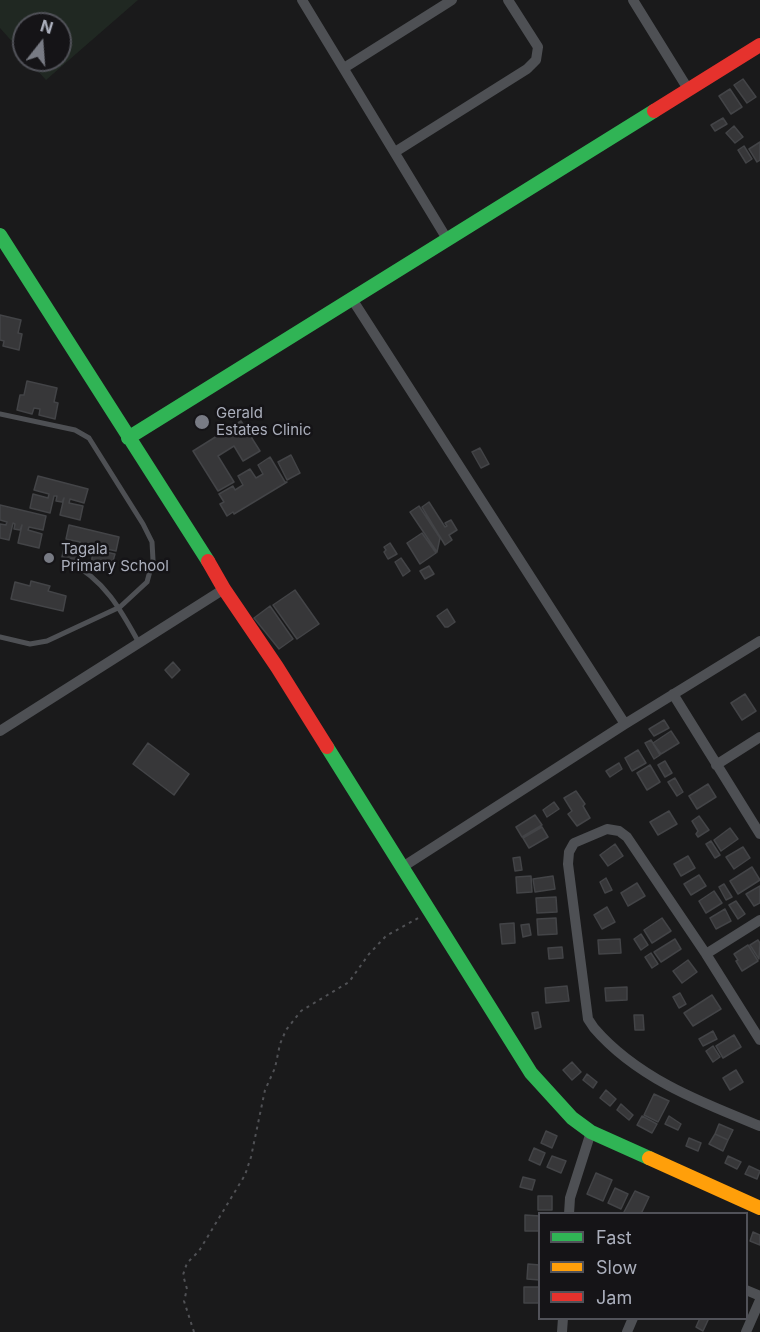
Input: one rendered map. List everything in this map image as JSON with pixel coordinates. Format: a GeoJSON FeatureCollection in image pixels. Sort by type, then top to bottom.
{"type":"FeatureCollection","features":[{"type":"Feature","properties":{"kind":"street"},"geometry":{"type":"LineString","coordinates":[[302,0],[447,239]]}},
{"type":"Feature","properties":{"kind":"street"},"geometry":{"type":"LineString","coordinates":[[344,68],[452,0]]}},
{"type":"Feature","properties":{"kind":"street"},"geometry":{"type":"LineString","coordinates":[[395,152],[527,69],[536,60],[538,47],[508,0]]}},
{"type":"Feature","properties":{"kind":"street"},"geometry":{"type":"LineString","coordinates":[[633,0],[688,89]]}},
{"type":"Feature","properties":{"kind":"street"},"geometry":{"type":"LineString","coordinates":[[128,438],[760,45]]}},
{"type":"Feature","properties":{"kind":"street"},"geometry":{"type":"LineString","coordinates":[[0,236],[205,555],[224,589],[277,667],[531,1073],[566,1112],[591,1132],[760,1208]]}},
{"type":"Feature","properties":{"kind":"street"},"geometry":{"type":"LineString","coordinates":[[352,299],[625,724]]}},
{"type":"Feature","properties":{"kind":"street"},"geometry":{"type":"LineString","coordinates":[[0,731],[224,589]]}},
{"type":"Feature","properties":{"kind":"street"},"geometry":{"type":"LineString","coordinates":[[401,868],[625,724],[760,641]]}},
{"type":"Feature","properties":{"kind":"street"},"geometry":{"type":"LineString","coordinates":[[673,694],[760,834]]}},
{"type":"Feature","properties":{"kind":"street"},"geometry":{"type":"LineString","coordinates":[[716,765],[760,737]]}},
{"type":"Feature","properties":{"kind":"street"},"geometry":{"type":"LineString","coordinates":[[760,1040],[706,954],[627,837],[619,831],[607,829],[574,843],[569,852],[568,864],[588,1019],[594,1028],[642,1071],[705,1104],[760,1126]]}},
{"type":"Feature","properties":{"kind":"street"},"geometry":{"type":"LineString","coordinates":[[706,954],[760,920]]}},
{"type":"Feature","properties":{"kind":"street"},"geometry":{"type":"LineString","coordinates":[[570,1212],[570,1198],[591,1132]]}},
{"type":"Feature","properties":{"kind":"street"},"geometry":{"type":"LineString","coordinates":[[746,1332],[760,1298]]}},
{"type":"Feature","properties":{"kind":"lane"},"geometry":{"type":"LineString","coordinates":[[0,414],[82,432],[143,524],[152,542],[153,560],[152,571],[142,588],[120,607],[47,641],[30,644],[0,637]]}},
{"type":"Feature","properties":{"kind":"lane"},"geometry":{"type":"LineString","coordinates":[[69,562],[93,577],[120,607],[139,643]]}},
{"type":"Feature","properties":{"kind":"path"},"geometry":{"type":"LineString","coordinates":[[194,1332],[184,1301],[187,1289],[183,1275],[187,1263],[199,1251],[245,1175],[265,1090],[275,1068],[280,1044],[286,1030],[301,1011],[349,982],[369,954],[386,936],[429,912]]}},
{"type":"Feature","properties":{"kind":"shaded area"},"geometry":{"type":"Polygon","coordinates":[[[0,0],[138,0],[72,57],[72,12],[12,12],[12,42],[0,28],[0,0]]]}},
{"type":"Feature","properties":{"kind":"shaded area"},"geometry":{"type":"Polygon","coordinates":[[[39,72],[55,72],[46,80],[39,72]]]}},
{"type":"Feature","properties":{"kind":"building"},"geometry":{"type":"Polygon","coordinates":[[[743,79],[756,97],[747,103],[734,85],[743,79]]]}},
{"type":"Feature","properties":{"kind":"building"},"geometry":{"type":"Polygon","coordinates":[[[730,89],[742,107],[731,114],[719,96],[730,89]]]}},
{"type":"Feature","properties":{"kind":"building"},"geometry":{"type":"Polygon","coordinates":[[[723,118],[727,124],[715,131],[711,125],[723,118]]]}},
{"type":"Feature","properties":{"kind":"building"},"geometry":{"type":"Polygon","coordinates":[[[734,126],[743,137],[735,143],[726,133],[734,126]]]}},
{"type":"Feature","properties":{"kind":"building"},"geometry":{"type":"Polygon","coordinates":[[[760,142],[760,160],[757,162],[749,149],[760,142]]]}},
{"type":"Feature","properties":{"kind":"building"},"geometry":{"type":"Polygon","coordinates":[[[744,146],[752,159],[746,163],[738,150],[744,146]]]}},
{"type":"Feature","properties":{"kind":"building"},"geometry":{"type":"Polygon","coordinates":[[[0,315],[21,320],[18,333],[22,334],[19,350],[3,346],[4,341],[0,340],[0,315]]]}},
{"type":"Feature","properties":{"kind":"building"},"geometry":{"type":"Polygon","coordinates":[[[27,381],[57,388],[54,402],[58,403],[55,419],[39,415],[40,409],[34,408],[32,414],[17,410],[20,395],[24,395],[27,381]]]}},
{"type":"Feature","properties":{"kind":"building"},"geometry":{"type":"Polygon","coordinates":[[[241,421],[260,451],[243,461],[234,446],[218,456],[234,482],[218,491],[193,451],[241,421]]]}},
{"type":"Feature","properties":{"kind":"building"},"geometry":{"type":"Polygon","coordinates":[[[480,448],[489,464],[481,468],[472,452],[480,448]]]}},
{"type":"Feature","properties":{"kind":"building"},"geometry":{"type":"Polygon","coordinates":[[[291,455],[300,473],[287,480],[278,462],[291,455]]]}},
{"type":"Feature","properties":{"kind":"building"},"geometry":{"type":"Polygon","coordinates":[[[270,457],[287,482],[227,516],[220,504],[224,502],[219,494],[233,486],[235,490],[243,485],[238,476],[250,469],[256,478],[263,474],[258,465],[270,457]]]}},
{"type":"Feature","properties":{"kind":"building"},"geometry":{"type":"Polygon","coordinates":[[[38,476],[88,489],[84,503],[70,499],[69,503],[83,506],[80,520],[60,515],[64,498],[62,502],[56,501],[57,496],[54,496],[50,513],[30,508],[33,494],[48,498],[49,494],[34,490],[38,476]]]}},
{"type":"Feature","properties":{"kind":"building"},"geometry":{"type":"Polygon","coordinates":[[[429,502],[445,527],[447,526],[445,523],[451,520],[457,530],[449,535],[452,540],[445,545],[422,507],[429,502]]]}},
{"type":"Feature","properties":{"kind":"building"},"geometry":{"type":"Polygon","coordinates":[[[0,505],[46,516],[43,530],[29,527],[28,530],[42,534],[39,548],[18,543],[22,525],[20,530],[14,529],[15,524],[13,523],[9,540],[0,538],[0,524],[6,525],[7,522],[0,520],[0,505]]]}},
{"type":"Feature","properties":{"kind":"building"},"geometry":{"type":"Polygon","coordinates":[[[419,506],[440,538],[437,552],[410,512],[419,506]]]}},
{"type":"Feature","properties":{"kind":"building"},"geometry":{"type":"Polygon","coordinates":[[[69,525],[119,537],[116,551],[102,548],[101,551],[115,554],[111,568],[91,564],[94,546],[93,551],[87,549],[86,544],[81,561],[62,557],[65,543],[79,546],[80,542],[66,539],[69,525]]]}},
{"type":"Feature","properties":{"kind":"building"},"geometry":{"type":"Polygon","coordinates":[[[422,533],[436,553],[420,564],[407,543],[422,533]]]}},
{"type":"Feature","properties":{"kind":"building"},"geometry":{"type":"Polygon","coordinates":[[[390,543],[397,554],[388,559],[384,547],[390,543]]]}},
{"type":"Feature","properties":{"kind":"building"},"geometry":{"type":"Polygon","coordinates":[[[401,558],[410,571],[403,576],[395,562],[401,558]]]}},
{"type":"Feature","properties":{"kind":"building"},"geometry":{"type":"Polygon","coordinates":[[[429,566],[434,574],[425,579],[420,571],[429,566]]]}},
{"type":"Feature","properties":{"kind":"building"},"geometry":{"type":"Polygon","coordinates":[[[31,581],[50,586],[48,591],[66,596],[63,611],[11,599],[15,582],[30,586],[31,581]]]}},
{"type":"Feature","properties":{"kind":"building"},"geometry":{"type":"Polygon","coordinates":[[[295,590],[319,624],[297,639],[273,605],[295,590]]]}},
{"type":"Feature","properties":{"kind":"building"},"geometry":{"type":"Polygon","coordinates":[[[270,606],[293,639],[279,649],[254,618],[270,606]]]}},
{"type":"Feature","properties":{"kind":"building"},"geometry":{"type":"Polygon","coordinates":[[[447,609],[455,622],[445,627],[437,616],[447,609]]]}},
{"type":"Feature","properties":{"kind":"building"},"geometry":{"type":"Polygon","coordinates":[[[173,662],[180,670],[172,678],[165,670],[173,662]]]}},
{"type":"Feature","properties":{"kind":"building"},"geometry":{"type":"Polygon","coordinates":[[[745,694],[756,711],[742,720],[731,703],[745,694]]]}},
{"type":"Feature","properties":{"kind":"building"},"geometry":{"type":"Polygon","coordinates":[[[664,720],[669,728],[654,736],[649,729],[664,720]]]}},
{"type":"Feature","properties":{"kind":"building"},"geometry":{"type":"Polygon","coordinates":[[[671,731],[679,743],[661,754],[653,743],[671,731]]]}},
{"type":"Feature","properties":{"kind":"building"},"geometry":{"type":"Polygon","coordinates":[[[651,740],[660,755],[654,759],[645,743],[651,740]]]}},
{"type":"Feature","properties":{"kind":"building"},"geometry":{"type":"Polygon","coordinates":[[[148,743],[189,774],[174,795],[133,764],[148,743]]]}},
{"type":"Feature","properties":{"kind":"building"},"geometry":{"type":"Polygon","coordinates":[[[638,750],[646,763],[632,771],[625,758],[638,750]]]}},
{"type":"Feature","properties":{"kind":"building"},"geometry":{"type":"Polygon","coordinates":[[[665,761],[672,773],[665,777],[658,765],[665,761]]]}},
{"type":"Feature","properties":{"kind":"building"},"geometry":{"type":"Polygon","coordinates":[[[619,763],[622,769],[610,777],[606,771],[619,763]]]}},
{"type":"Feature","properties":{"kind":"building"},"geometry":{"type":"Polygon","coordinates":[[[650,765],[660,782],[647,790],[637,773],[650,765]]]}},
{"type":"Feature","properties":{"kind":"building"},"geometry":{"type":"Polygon","coordinates":[[[675,778],[683,792],[677,796],[668,782],[675,778]]]}},
{"type":"Feature","properties":{"kind":"building"},"geometry":{"type":"Polygon","coordinates":[[[708,784],[716,797],[697,809],[689,796],[708,784]]]}},
{"type":"Feature","properties":{"kind":"building"},"geometry":{"type":"Polygon","coordinates":[[[576,791],[585,804],[583,806],[590,818],[577,826],[568,814],[572,811],[564,798],[576,791]]]}},
{"type":"Feature","properties":{"kind":"building"},"geometry":{"type":"Polygon","coordinates":[[[554,802],[559,809],[547,817],[543,810],[554,802]]]}},
{"type":"Feature","properties":{"kind":"building"},"geometry":{"type":"Polygon","coordinates":[[[669,811],[677,824],[658,835],[650,822],[669,811]]]}},
{"type":"Feature","properties":{"kind":"building"},"geometry":{"type":"Polygon","coordinates":[[[535,815],[542,825],[522,837],[516,827],[535,815]]]}},
{"type":"Feature","properties":{"kind":"building"},"geometry":{"type":"Polygon","coordinates":[[[699,816],[709,830],[698,837],[696,834],[698,831],[692,821],[699,816]]]}},
{"type":"Feature","properties":{"kind":"building"},"geometry":{"type":"Polygon","coordinates":[[[542,827],[548,837],[529,848],[523,838],[542,827]]]}},
{"type":"Feature","properties":{"kind":"building"},"geometry":{"type":"Polygon","coordinates":[[[730,828],[738,839],[721,851],[714,840],[730,828]]]}},
{"type":"Feature","properties":{"kind":"building"},"geometry":{"type":"Polygon","coordinates":[[[711,841],[720,855],[715,858],[706,844],[711,841]]]}},
{"type":"Feature","properties":{"kind":"building"},"geometry":{"type":"Polygon","coordinates":[[[615,844],[623,856],[608,866],[600,855],[615,844]]]}},
{"type":"Feature","properties":{"kind":"building"},"geometry":{"type":"Polygon","coordinates":[[[743,847],[750,858],[734,869],[726,857],[743,847]]]}},
{"type":"Feature","properties":{"kind":"building"},"geometry":{"type":"Polygon","coordinates":[[[688,856],[695,868],[681,876],[674,864],[688,856]]]}},
{"type":"Feature","properties":{"kind":"building"},"geometry":{"type":"Polygon","coordinates":[[[520,857],[522,870],[515,871],[513,858],[520,857]]]}},
{"type":"Feature","properties":{"kind":"building"},"geometry":{"type":"Polygon","coordinates":[[[752,867],[760,880],[738,894],[730,881],[752,867]]]}},
{"type":"Feature","properties":{"kind":"building"},"geometry":{"type":"Polygon","coordinates":[[[699,875],[706,886],[691,895],[684,884],[699,875]]]}},
{"type":"Feature","properties":{"kind":"building"},"geometry":{"type":"Polygon","coordinates":[[[531,876],[532,892],[517,893],[516,877],[531,876]]]}},
{"type":"Feature","properties":{"kind":"building"},"geometry":{"type":"Polygon","coordinates":[[[553,876],[555,889],[535,892],[533,879],[553,876]]]}},
{"type":"Feature","properties":{"kind":"building"},"geometry":{"type":"Polygon","coordinates":[[[606,878],[612,890],[605,893],[600,882],[606,878]]]}},
{"type":"Feature","properties":{"kind":"building"},"geometry":{"type":"Polygon","coordinates":[[[637,883],[645,896],[628,906],[621,893],[637,883]]]}},
{"type":"Feature","properties":{"kind":"building"},"geometry":{"type":"Polygon","coordinates":[[[724,884],[732,897],[726,900],[719,887],[724,884]]]}},
{"type":"Feature","properties":{"kind":"building"},"geometry":{"type":"Polygon","coordinates":[[[760,886],[760,903],[754,906],[746,894],[760,886]]]}},
{"type":"Feature","properties":{"kind":"building"},"geometry":{"type":"Polygon","coordinates":[[[714,891],[722,903],[706,913],[699,901],[714,891]]]}},
{"type":"Feature","properties":{"kind":"building"},"geometry":{"type":"Polygon","coordinates":[[[556,897],[557,912],[537,913],[536,898],[556,897]]]}},
{"type":"Feature","properties":{"kind":"building"},"geometry":{"type":"Polygon","coordinates":[[[736,901],[745,914],[738,919],[729,905],[736,901]]]}},
{"type":"Feature","properties":{"kind":"building"},"geometry":{"type":"Polygon","coordinates":[[[607,907],[615,922],[602,929],[594,915],[607,907]]]}},
{"type":"Feature","properties":{"kind":"building"},"geometry":{"type":"Polygon","coordinates":[[[725,909],[731,921],[716,929],[710,918],[725,909]]]}},
{"type":"Feature","properties":{"kind":"building"},"geometry":{"type":"Polygon","coordinates":[[[556,918],[557,934],[538,935],[537,919],[556,918]]]}},
{"type":"Feature","properties":{"kind":"building"},"geometry":{"type":"Polygon","coordinates":[[[662,918],[671,931],[652,943],[644,930],[662,918]]]}},
{"type":"Feature","properties":{"kind":"building"},"geometry":{"type":"Polygon","coordinates":[[[514,923],[515,943],[502,944],[500,924],[514,923]]]}},
{"type":"Feature","properties":{"kind":"building"},"geometry":{"type":"Polygon","coordinates":[[[529,924],[531,935],[523,937],[521,925],[529,924]]]}},
{"type":"Feature","properties":{"kind":"building"},"geometry":{"type":"Polygon","coordinates":[[[641,934],[648,945],[641,950],[634,939],[641,934]]]}},
{"type":"Feature","properties":{"kind":"building"},"geometry":{"type":"Polygon","coordinates":[[[620,939],[621,953],[599,954],[598,940],[620,939]]]}},
{"type":"Feature","properties":{"kind":"building"},"geometry":{"type":"Polygon","coordinates":[[[675,939],[681,949],[661,962],[654,952],[675,939]]]}},
{"type":"Feature","properties":{"kind":"building"},"geometry":{"type":"Polygon","coordinates":[[[758,940],[760,943],[759,959],[750,945],[758,940]]]}},
{"type":"Feature","properties":{"kind":"building"},"geometry":{"type":"Polygon","coordinates":[[[748,945],[758,961],[742,971],[734,954],[748,945]]]}},
{"type":"Feature","properties":{"kind":"building"},"geometry":{"type":"Polygon","coordinates":[[[562,947],[563,958],[549,959],[548,948],[562,947]]]}},
{"type":"Feature","properties":{"kind":"building"},"geometry":{"type":"Polygon","coordinates":[[[651,953],[658,964],[652,968],[645,957],[651,953]]]}},
{"type":"Feature","properties":{"kind":"building"},"geometry":{"type":"Polygon","coordinates":[[[688,960],[697,972],[682,983],[673,971],[688,960]]]}},
{"type":"Feature","properties":{"kind":"building"},"geometry":{"type":"Polygon","coordinates":[[[567,986],[569,1001],[546,1003],[545,988],[567,986]]]}},
{"type":"Feature","properties":{"kind":"building"},"geometry":{"type":"Polygon","coordinates":[[[627,987],[627,1000],[606,1001],[605,988],[627,987]]]}},
{"type":"Feature","properties":{"kind":"building"},"geometry":{"type":"Polygon","coordinates":[[[680,993],[686,1004],[679,1008],[673,997],[680,993]]]}},
{"type":"Feature","properties":{"kind":"building"},"geometry":{"type":"Polygon","coordinates":[[[712,995],[721,1009],[693,1026],[684,1013],[712,995]]]}},
{"type":"Feature","properties":{"kind":"building"},"geometry":{"type":"Polygon","coordinates":[[[538,1012],[541,1027],[535,1029],[532,1013],[538,1012]]]}},
{"type":"Feature","properties":{"kind":"building"},"geometry":{"type":"Polygon","coordinates":[[[634,1015],[643,1015],[644,1030],[635,1030],[634,1015]]]}},
{"type":"Feature","properties":{"kind":"building"},"geometry":{"type":"Polygon","coordinates":[[[713,1031],[717,1039],[703,1046],[699,1039],[713,1031]]]}},
{"type":"Feature","properties":{"kind":"building"},"geometry":{"type":"Polygon","coordinates":[[[734,1035],[741,1047],[723,1058],[716,1046],[734,1035]]]}},
{"type":"Feature","properties":{"kind":"building"},"geometry":{"type":"Polygon","coordinates":[[[713,1046],[720,1057],[713,1062],[706,1051],[713,1046]]]}},
{"type":"Feature","properties":{"kind":"building"},"geometry":{"type":"Polygon","coordinates":[[[572,1062],[581,1072],[572,1080],[563,1070],[572,1062]]]}},
{"type":"Feature","properties":{"kind":"building"},"geometry":{"type":"Polygon","coordinates":[[[736,1070],[743,1082],[730,1090],[723,1078],[736,1070]]]}},
{"type":"Feature","properties":{"kind":"building"},"geometry":{"type":"Polygon","coordinates":[[[587,1074],[597,1082],[593,1088],[583,1080],[587,1074]]]}},
{"type":"Feature","properties":{"kind":"building"},"geometry":{"type":"Polygon","coordinates":[[[606,1090],[616,1099],[610,1106],[600,1098],[606,1090]]]}},
{"type":"Feature","properties":{"kind":"building"},"geometry":{"type":"Polygon","coordinates":[[[654,1094],[669,1101],[658,1122],[644,1115],[654,1094]]]}},
{"type":"Feature","properties":{"kind":"building"},"geometry":{"type":"Polygon","coordinates":[[[621,1104],[633,1115],[629,1120],[617,1110],[621,1104]]]}},
{"type":"Feature","properties":{"kind":"building"},"geometry":{"type":"Polygon","coordinates":[[[642,1116],[657,1124],[652,1133],[637,1125],[642,1116]]]}},
{"type":"Feature","properties":{"kind":"building"},"geometry":{"type":"Polygon","coordinates":[[[669,1116],[681,1124],[678,1130],[665,1124],[669,1116]]]}},
{"type":"Feature","properties":{"kind":"building"},"geometry":{"type":"Polygon","coordinates":[[[719,1124],[733,1130],[728,1140],[715,1134],[719,1124]]]}},
{"type":"Feature","properties":{"kind":"building"},"geometry":{"type":"Polygon","coordinates":[[[546,1131],[557,1136],[552,1148],[541,1143],[546,1131]]]}},
{"type":"Feature","properties":{"kind":"building"},"geometry":{"type":"Polygon","coordinates":[[[715,1134],[728,1140],[723,1151],[709,1144],[715,1134]]]}},
{"type":"Feature","properties":{"kind":"building"},"geometry":{"type":"Polygon","coordinates":[[[689,1138],[701,1143],[698,1151],[686,1146],[689,1138]]]}},
{"type":"Feature","properties":{"kind":"building"},"geometry":{"type":"Polygon","coordinates":[[[534,1148],[545,1153],[540,1165],[529,1160],[534,1148]]]}},
{"type":"Feature","properties":{"kind":"building"},"geometry":{"type":"Polygon","coordinates":[[[552,1156],[566,1161],[561,1173],[547,1167],[552,1156]]]}},
{"type":"Feature","properties":{"kind":"building"},"geometry":{"type":"Polygon","coordinates":[[[728,1156],[741,1162],[737,1169],[725,1163],[728,1156]]]}},
{"type":"Feature","properties":{"kind":"building"},"geometry":{"type":"Polygon","coordinates":[[[749,1166],[760,1171],[757,1179],[745,1174],[749,1166]]]}},
{"type":"Feature","properties":{"kind":"building"},"geometry":{"type":"Polygon","coordinates":[[[596,1173],[612,1180],[603,1201],[587,1194],[596,1173]]]}},
{"type":"Feature","properties":{"kind":"building"},"geometry":{"type":"Polygon","coordinates":[[[523,1177],[535,1180],[532,1190],[520,1187],[523,1177]]]}},
{"type":"Feature","properties":{"kind":"building"},"geometry":{"type":"Polygon","coordinates":[[[615,1188],[628,1194],[621,1209],[608,1203],[615,1188]]]}},
{"type":"Feature","properties":{"kind":"building"},"geometry":{"type":"Polygon","coordinates":[[[635,1191],[649,1197],[642,1212],[624,1212],[635,1191]]]}},
{"type":"Feature","properties":{"kind":"building"},"geometry":{"type":"Polygon","coordinates":[[[538,1196],[552,1196],[552,1210],[538,1210],[538,1196]]]}},
{"type":"Feature","properties":{"kind":"building"},"geometry":{"type":"Polygon","coordinates":[[[525,1215],[538,1216],[538,1231],[525,1231],[525,1215]]]}},
{"type":"Feature","properties":{"kind":"building"},"geometry":{"type":"Polygon","coordinates":[[[753,1232],[760,1235],[760,1245],[750,1241],[753,1232]]]}},
{"type":"Feature","properties":{"kind":"building"},"geometry":{"type":"Polygon","coordinates":[[[528,1264],[538,1265],[538,1280],[527,1279],[528,1264]]]}},
{"type":"Feature","properties":{"kind":"building"},"geometry":{"type":"Polygon","coordinates":[[[524,1287],[538,1287],[538,1303],[524,1303],[524,1287]]]}},
{"type":"Feature","properties":{"kind":"building"},"geometry":{"type":"Polygon","coordinates":[[[699,1320],[708,1320],[703,1331],[696,1327],[699,1320]]]}},
{"type":"Feature","properties":{"kind":"traffic: fast"},"geometry":{"type":"LineString","coordinates":[[128,438],[654,111]]}},
{"type":"Feature","properties":{"kind":"traffic: fast"},"geometry":{"type":"LineString","coordinates":[[0,235],[208,561]]}},
{"type":"Feature","properties":{"kind":"traffic: fast"},"geometry":{"type":"LineString","coordinates":[[327,747],[531,1073],[572,1118],[591,1132],[649,1158]]}},
{"type":"Feature","properties":{"kind":"traffic: slow"},"geometry":{"type":"LineString","coordinates":[[649,1158],[760,1208]]}},
{"type":"Feature","properties":{"kind":"traffic: jam"},"geometry":{"type":"LineString","coordinates":[[654,111],[760,45]]}},
{"type":"Feature","properties":{"kind":"traffic: jam"},"geometry":{"type":"LineString","coordinates":[[208,561],[327,747]]}},
{"type":"Feature","properties":{"kind":"place","name":"Gerald Estates Clinic"},"geometry":{"type":"Point","coordinates":[202,422]}},
{"type":"Feature","properties":{"kind":"place","name":"Tagala Primary School"},"geometry":{"type":"Point","coordinates":[49,558]}}]}
